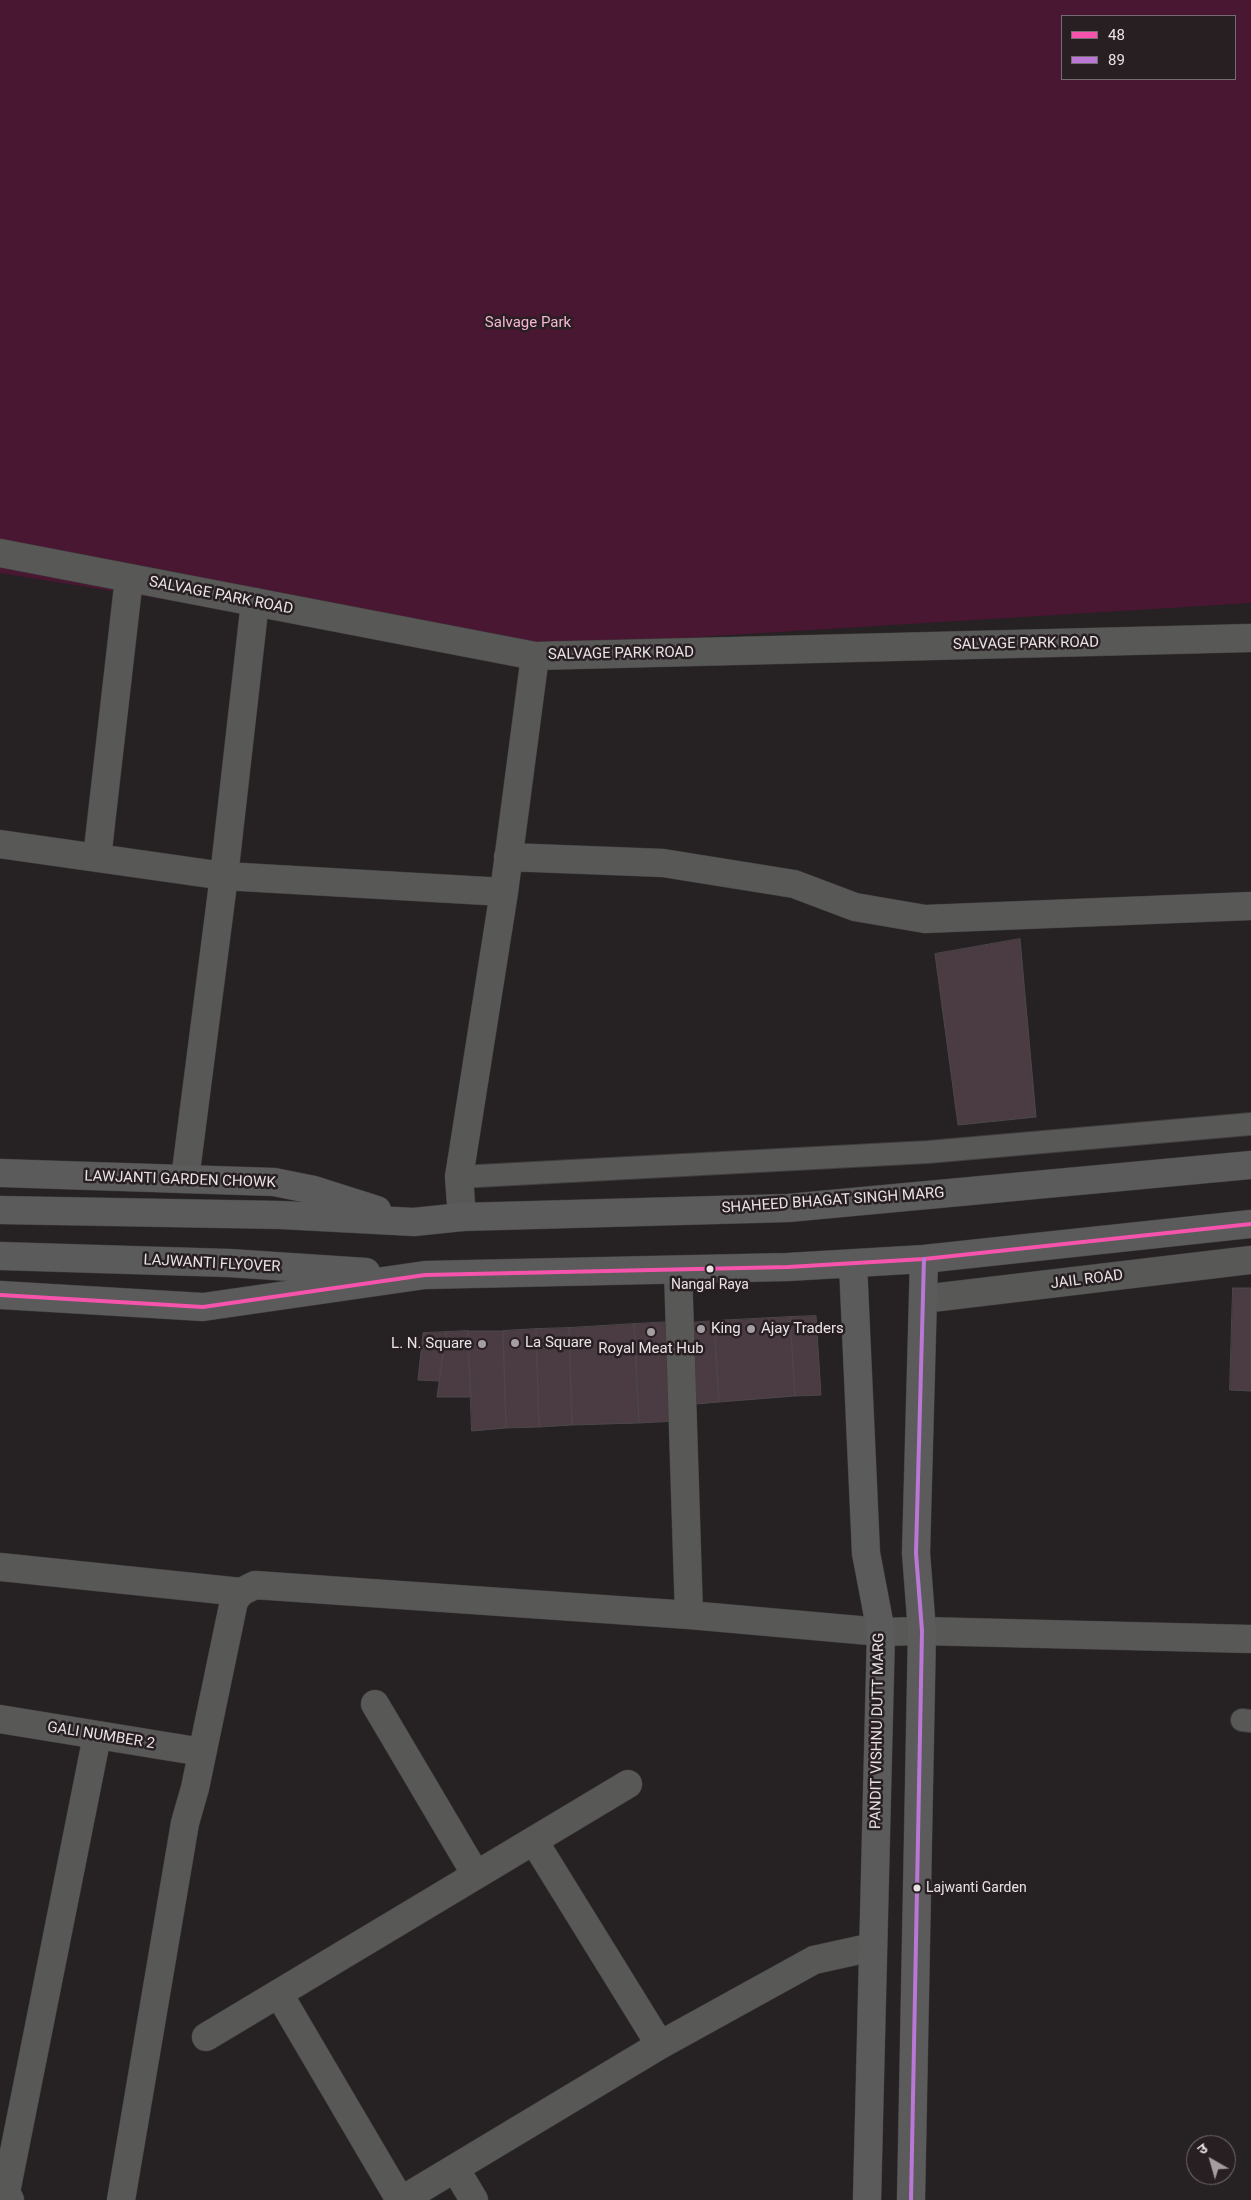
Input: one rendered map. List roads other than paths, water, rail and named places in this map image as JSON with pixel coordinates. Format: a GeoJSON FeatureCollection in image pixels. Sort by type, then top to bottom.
{"type":"FeatureCollection","features":[{"type":"Feature","properties":{"kind":"street","name":"SALVAGE PARK ROAD"},"geometry":{"type":"LineString","coordinates":[[0,553],[535,656],[1251,638]]}},
{"type":"Feature","properties":{"kind":"street"},"geometry":{"type":"LineString","coordinates":[[97,858],[129,578]]}},
{"type":"Feature","properties":{"kind":"street"},"geometry":{"type":"LineString","coordinates":[[186,1179],[224,876],[254,602]]}},
{"type":"Feature","properties":{"kind":"street"},"geometry":{"type":"LineString","coordinates":[[462,1217],[460,1177],[504,892],[535,656]]}},
{"type":"Feature","properties":{"kind":"street"},"geometry":{"type":"LineString","coordinates":[[0,844],[224,876],[504,892]]}},
{"type":"Feature","properties":{"kind":"street"},"geometry":{"type":"LineString","coordinates":[[508,857],[663,863],[794,884],[855,907],[925,919],[1251,906]]}},
{"type":"Feature","properties":{"kind":"street","name":"SHAHEED BHAGAT SINGH MARG"},"geometry":{"type":"LineString","coordinates":[[414,1222],[462,1217],[788,1208],[1251,1165]]}},
{"type":"Feature","properties":{"kind":"street","name":"LAWJANTI GARDEN CHOWK"},"geometry":{"type":"LineString","coordinates":[[0,1172],[274,1182],[314,1190],[414,1222]]}},
{"type":"Feature","properties":{"kind":"street"},"geometry":{"type":"LineString","coordinates":[[0,1210],[281,1215],[414,1222]]}},
{"type":"Feature","properties":{"kind":"street"},"geometry":{"type":"LineString","coordinates":[[0,1295],[203,1307],[425,1276],[678,1270],[924,1260],[1251,1224]]}},
{"type":"Feature","properties":{"kind":"street","name":"LAJWANTI FLYOVER"},"geometry":{"type":"LineString","coordinates":[[0,1256],[229,1263],[425,1276]]}},
{"type":"Feature","properties":{"kind":"street"},"geometry":{"type":"LineString","coordinates":[[911,2200],[922,1631],[916,1553],[924,1260]]}},
{"type":"Feature","properties":{"kind":"street","name":"JAIL ROAD"},"geometry":{"type":"LineString","coordinates":[[923,1299],[1251,1260]]}},
{"type":"Feature","properties":{"kind":"street","name":"PANDIT VISHNU DUTT MARG"},"geometry":{"type":"LineString","coordinates":[[853,1264],[866,1553],[881,1632],[867,2200]]}},
{"type":"Feature","properties":{"kind":"street"},"geometry":{"type":"LineString","coordinates":[[678,1270],[689,1615]]}},
{"type":"Feature","properties":{"kind":"street"},"geometry":{"type":"LineString","coordinates":[[0,1568],[241,1592]]}},
{"type":"Feature","properties":{"kind":"street"},"geometry":{"type":"LineString","coordinates":[[121,2200],[185,1823],[234,1601],[241,1592],[255,1585],[689,1615],[881,1632],[922,1631],[1251,1638]]}},
{"type":"Feature","properties":{"kind":"street"},"geometry":{"type":"LineString","coordinates":[[375,1704],[476,1875]]}},
{"type":"Feature","properties":{"kind":"street","name":"GALI NUMBER 2"},"geometry":{"type":"LineString","coordinates":[[0,1719],[202,1752]]}},
{"type":"Feature","properties":{"kind":"street"},"geometry":{"type":"LineString","coordinates":[[10,2200],[6,2192],[97,1736]]}},
{"type":"Feature","properties":{"kind":"street"},"geometry":{"type":"LineString","coordinates":[[206,2037],[628,1784]]}},
{"type":"Feature","properties":{"kind":"street"},"geometry":{"type":"LineString","coordinates":[[534,1841],[660,2046]]}},
{"type":"Feature","properties":{"kind":"street"},"geometry":{"type":"LineString","coordinates":[[279,1994],[401,2200],[456,2170],[660,2046],[814,1960],[873,1947]]}},
{"type":"Feature","properties":{"kind":"street"},"geometry":{"type":"LineString","coordinates":[[456,2170],[474,2200]]}},
{"type":"Feature","properties":{"kind":"lane"},"geometry":{"type":"LineString","coordinates":[[460,1177],[928,1152],[1251,1124]]}},
{"type":"Feature","properties":{"kind":"place","name":"Nangal Raya"},"geometry":{"type":"Point","coordinates":[710,1269]}},
{"type":"Feature","properties":{"kind":"place","name":"King"},"geometry":{"type":"Point","coordinates":[701,1329]}},
{"type":"Feature","properties":{"kind":"place","name":"Ajay Traders"},"geometry":{"type":"Point","coordinates":[751,1329]}},
{"type":"Feature","properties":{"kind":"place","name":"Royal Meat Hub"},"geometry":{"type":"Point","coordinates":[651,1332]}},
{"type":"Feature","properties":{"kind":"place","name":"La Square"},"geometry":{"type":"Point","coordinates":[515,1343]}},
{"type":"Feature","properties":{"kind":"place","name":"L. N. Square"},"geometry":{"type":"Point","coordinates":[482,1344]}},
{"type":"Feature","properties":{"kind":"place","name":"Lajwanti Garden"},"geometry":{"type":"Point","coordinates":[917,1888]}},
{"type":"Feature","properties":{"kind":"park label","name":"Salvage Park"},"geometry":{"type":"Point","coordinates":[528,323]}}]}
